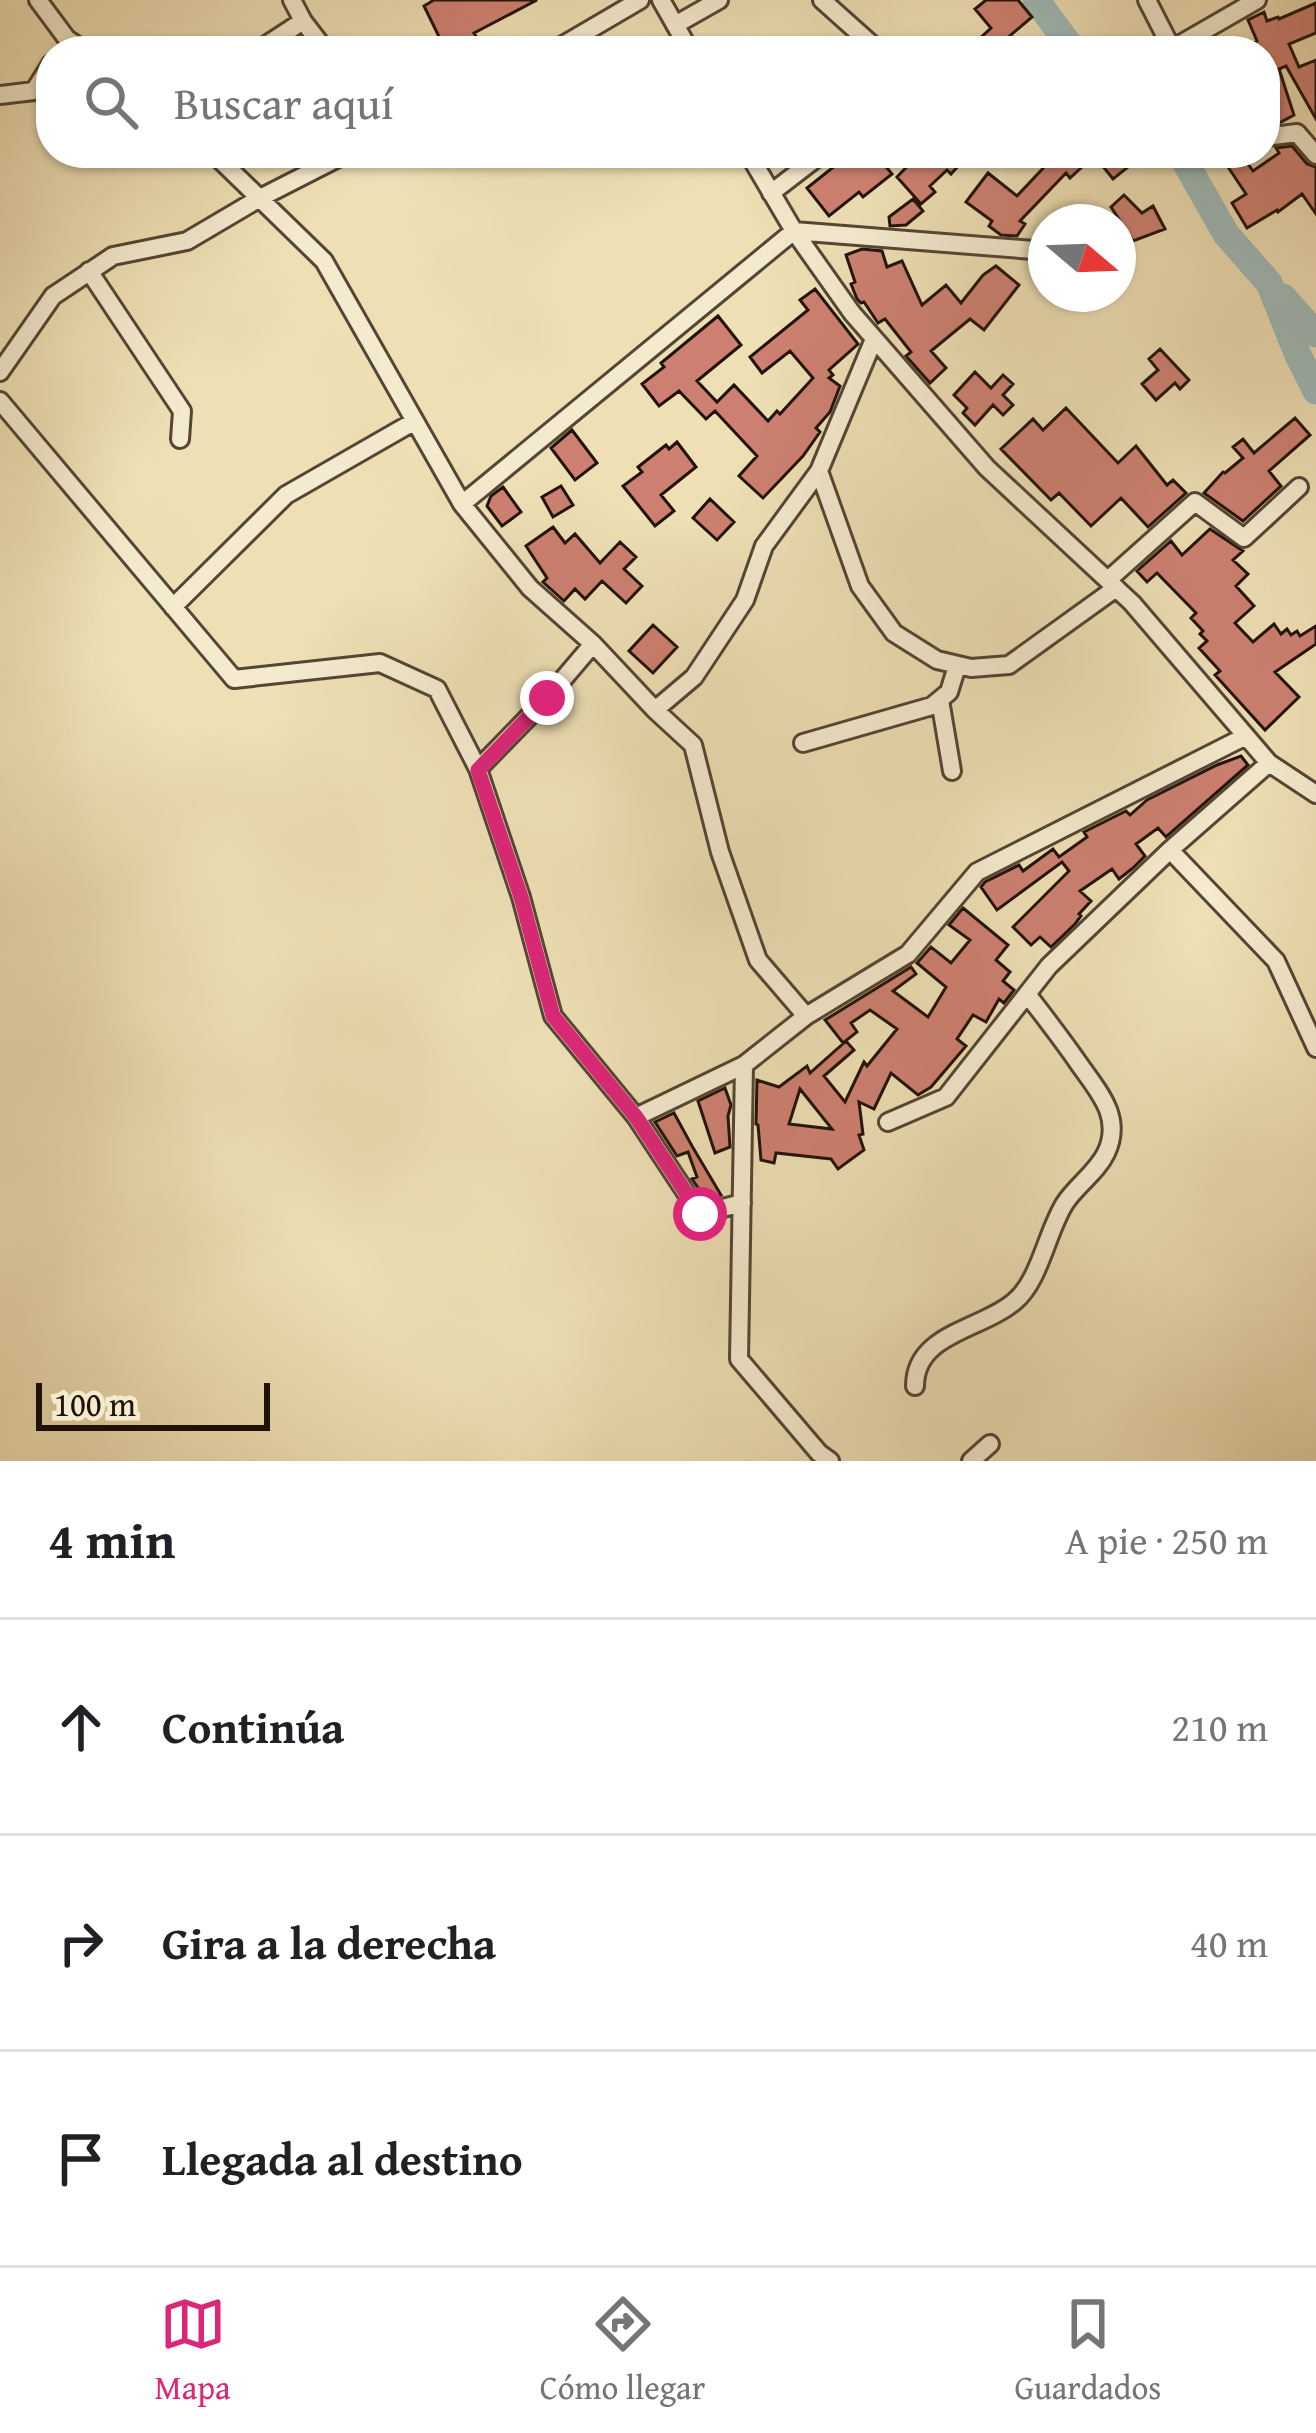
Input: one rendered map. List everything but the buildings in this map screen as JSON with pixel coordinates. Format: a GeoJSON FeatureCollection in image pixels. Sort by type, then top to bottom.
{"type":"FeatureCollection","features":[{"type":"Feature","properties":{"kind":"street"},"geometry":{"type":"LineString","coordinates":[[38,0],[58,36]]}},
{"type":"Feature","properties":{"kind":"street"},"geometry":{"type":"LineString","coordinates":[[292,0],[314,36]]}},
{"type":"Feature","properties":{"kind":"street"},"geometry":{"type":"LineString","coordinates":[[579,36],[640,0]]}},
{"type":"Feature","properties":{"kind":"street"},"geometry":{"type":"LineString","coordinates":[[662,0],[681,36]]}},
{"type":"Feature","properties":{"kind":"street"},"geometry":{"type":"LineString","coordinates":[[675,25],[719,0]]}},
{"type":"Feature","properties":{"kind":"street"},"geometry":{"type":"LineString","coordinates":[[822,0],[862,36]]}},
{"type":"Feature","properties":{"kind":"street"},"geometry":{"type":"LineString","coordinates":[[1147,0],[1165,36]]}},
{"type":"Feature","properties":{"kind":"street"},"geometry":{"type":"LineString","coordinates":[[1196,36],[1257,0]]}},
{"type":"Feature","properties":{"kind":"street"},"geometry":{"type":"LineString","coordinates":[[280,36],[303,21]]}},
{"type":"Feature","properties":{"kind":"street"},"geometry":{"type":"LineString","coordinates":[[0,94],[36,89]]}},
{"type":"Feature","properties":{"kind":"street"},"geometry":{"type":"LineString","coordinates":[[1280,135],[1297,133],[1316,155]]}},
{"type":"Feature","properties":{"kind":"street"},"geometry":{"type":"LineString","coordinates":[[229,168],[324,261],[462,504],[530,588],[693,745],[720,852],[758,960],[806,1016]]}},
{"type":"Feature","properties":{"kind":"street"},"geometry":{"type":"LineString","coordinates":[[0,372],[53,296],[113,256],[187,241],[319,168]]}},
{"type":"Feature","properties":{"kind":"street"},"geometry":{"type":"LineString","coordinates":[[757,168],[852,313],[987,468],[1147,619],[1269,764],[1316,794]]}},
{"type":"Feature","properties":{"kind":"street"},"geometry":{"type":"LineString","coordinates":[[771,193],[804,168]]}},
{"type":"Feature","properties":{"kind":"street"},"geometry":{"type":"LineString","coordinates":[[462,504],[794,230],[1028,250]]}},
{"type":"Feature","properties":{"kind":"street"},"geometry":{"type":"LineString","coordinates":[[89,272],[182,411],[180,440]]}},
{"type":"Feature","properties":{"kind":"street"},"geometry":{"type":"LineString","coordinates":[[655,710],[694,677],[745,600],[764,546],[820,471],[874,339]]}},
{"type":"Feature","properties":{"kind":"street"},"geometry":{"type":"LineString","coordinates":[[0,401],[234,680],[380,663],[437,689],[478,770],[521,897],[553,1016],[636,1117],[700,1214],[742,1203]]}},
{"type":"Feature","properties":{"kind":"street"},"geometry":{"type":"LineString","coordinates":[[173,608],[286,495],[415,421]]}},
{"type":"Feature","properties":{"kind":"street"},"geometry":{"type":"LineString","coordinates":[[820,471],[860,586],[894,633],[937,660],[971,668],[1010,664],[1112,584],[1195,502],[1244,538],[1299,487]]}},
{"type":"Feature","properties":{"kind":"street"},"geometry":{"type":"LineString","coordinates":[[478,770],[593,644]]}},
{"type":"Feature","properties":{"kind":"street"},"geometry":{"type":"LineString","coordinates":[[803,743],[932,706],[949,692],[957,666]]}},
{"type":"Feature","properties":{"kind":"street"},"geometry":{"type":"LineString","coordinates":[[940,700],[952,771]]}},
{"type":"Feature","properties":{"kind":"street"},"geometry":{"type":"LineString","coordinates":[[636,1117],[744,1065],[806,1016],[908,954],[977,872],[1246,736]]}},
{"type":"Feature","properties":{"kind":"street"},"geometry":{"type":"LineString","coordinates":[[888,1122],[946,1097],[1049,966],[1170,850],[1269,764]]}},
{"type":"Feature","properties":{"kind":"street"},"geometry":{"type":"LineString","coordinates":[[1170,850],[1276,961],[1316,1048]]}},
{"type":"Feature","properties":{"kind":"street"},"geometry":{"type":"LineString","coordinates":[[915,1386],[919,1361],[933,1347],[1022,1294],[1060,1211],[1109,1146],[1112,1125],[1100,1091],[1027,994]]}},
{"type":"Feature","properties":{"kind":"street"},"geometry":{"type":"LineString","coordinates":[[744,1065],[739,1359],[830,1461]]}},
{"type":"Feature","properties":{"kind":"street"},"geometry":{"type":"LineString","coordinates":[[971,1461],[990,1444]]}},
{"type":"Feature","properties":{"kind":"waterway"},"geometry":{"type":"LineString","coordinates":[[1036,0],[1063,36]]}},
{"type":"Feature","properties":{"kind":"waterway"},"geometry":{"type":"LineString","coordinates":[[1189,168],[1226,234],[1269,283],[1316,391]]}},
{"type":"Feature","properties":{"kind":"waterway"},"geometry":{"type":"LineString","coordinates":[[1283,297],[1316,334]]}},
{"type":"Feature","properties":{"kind":"route"},"geometry":{"type":"LineString","coordinates":[[547,698],[478,770],[521,897],[553,1016],[636,1117],[700,1214]]}}]}
